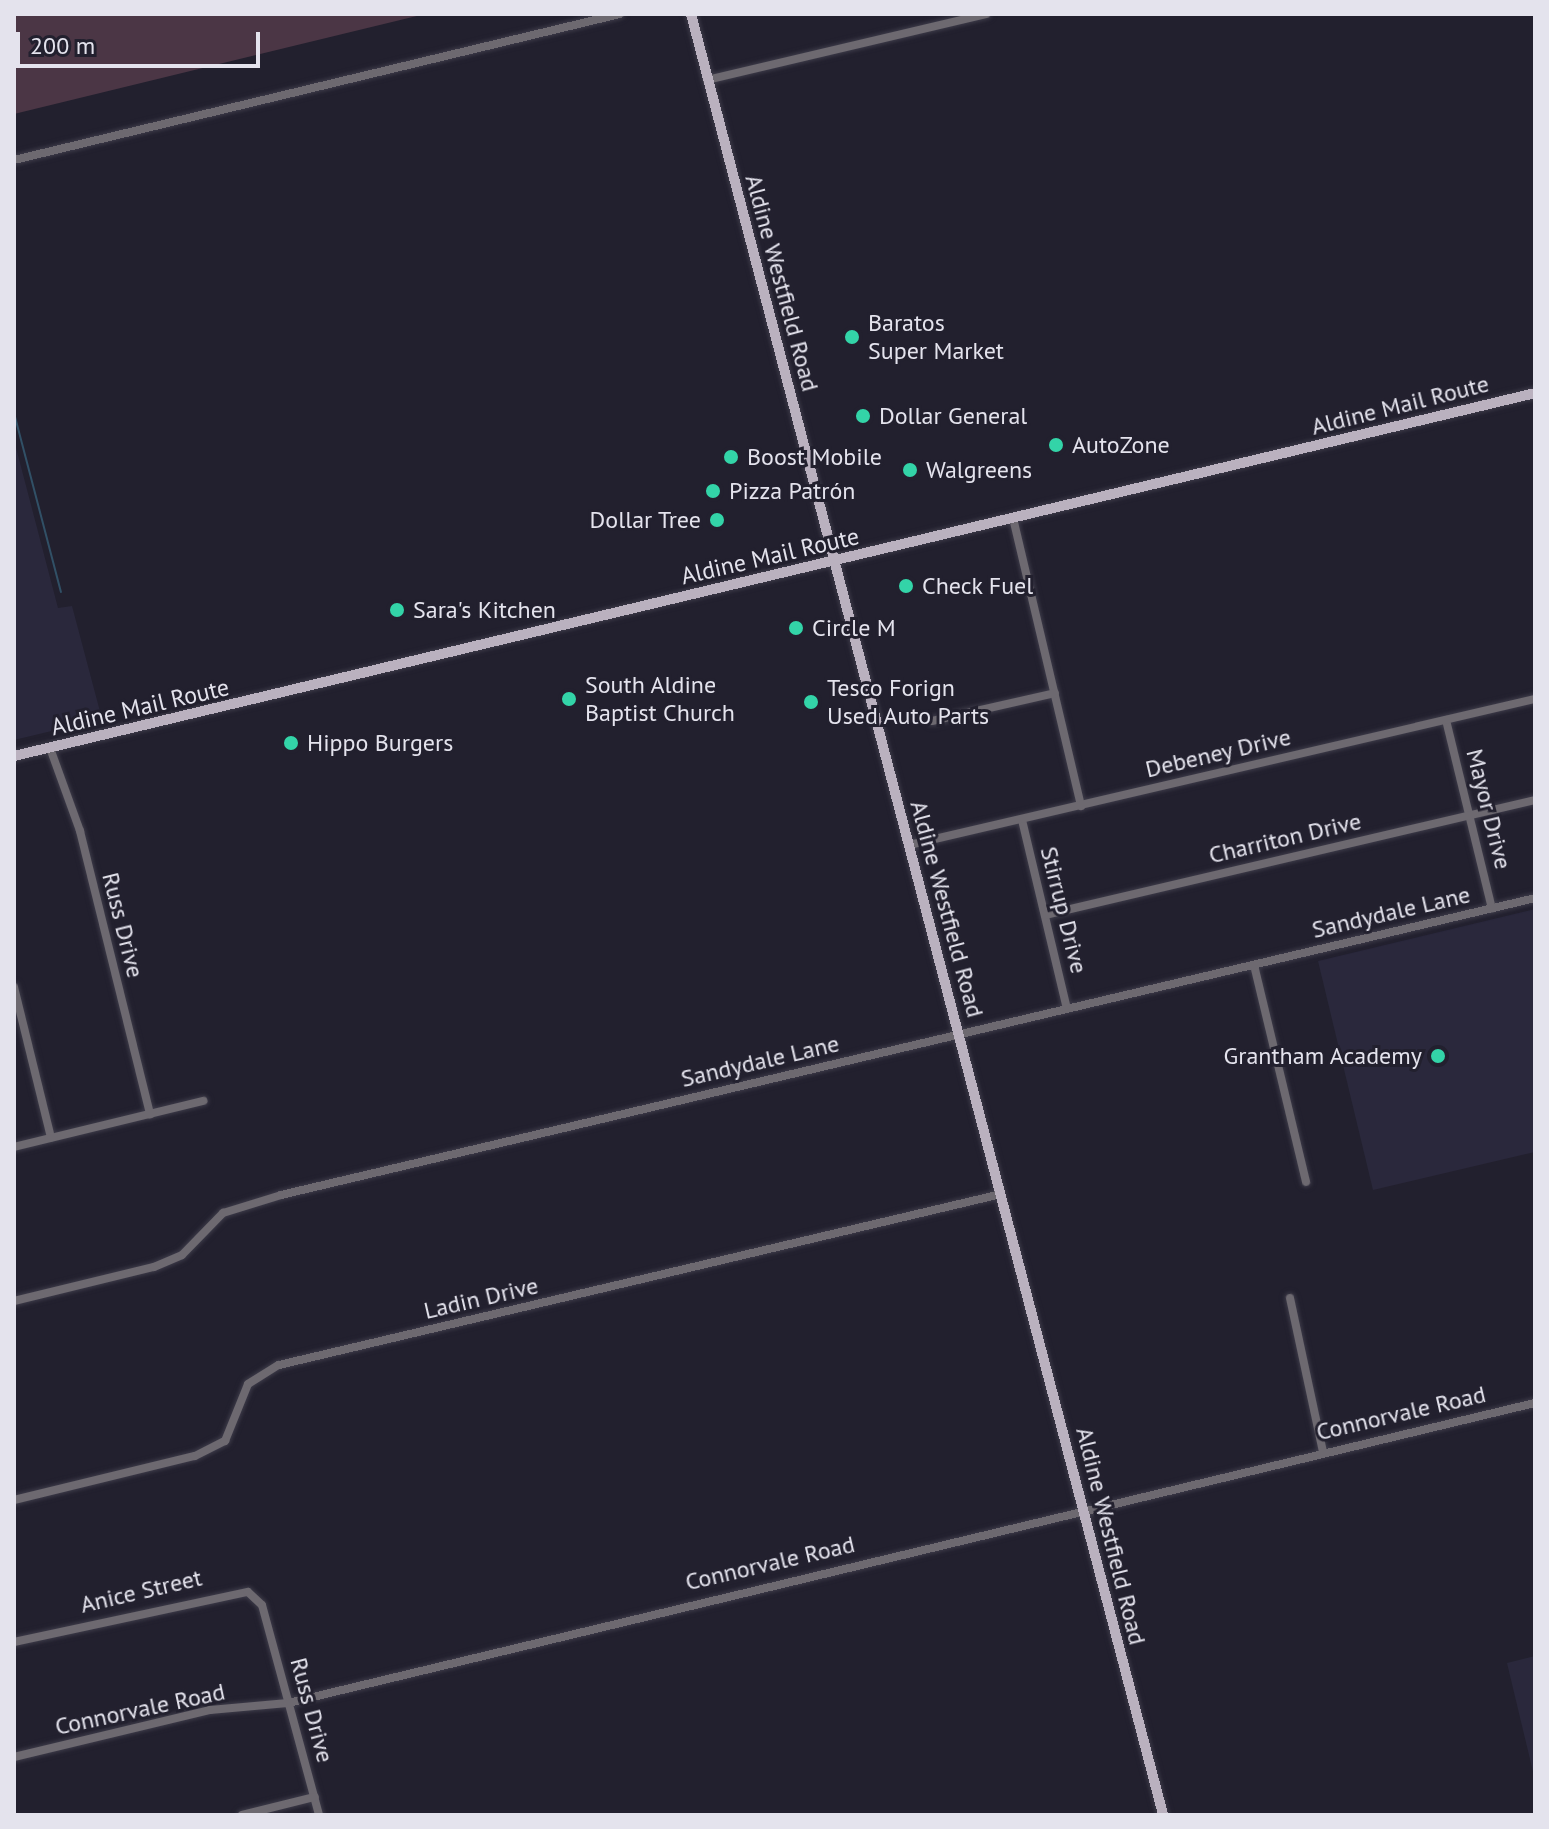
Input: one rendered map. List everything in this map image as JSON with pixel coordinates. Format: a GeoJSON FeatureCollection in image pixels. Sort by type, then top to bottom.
{"type":"FeatureCollection","features":[{"type":"Feature","properties":{"kind":"main road","name":"Aldine Westfield Road"},"geometry":{"type":"LineString","coordinates":[[691,14],[1163,1815]]}},
{"type":"Feature","properties":{"kind":"main road","name":"Aldine Mail Route"},"geometry":{"type":"LineString","coordinates":[[14,756],[1535,393]]}},
{"type":"Feature","properties":{"kind":"street"},"geometry":{"type":"LineString","coordinates":[[14,160],[620,14]]}},
{"type":"Feature","properties":{"kind":"street"},"geometry":{"type":"LineString","coordinates":[[707,80],[986,14]]}},
{"type":"Feature","properties":{"kind":"street"},"geometry":{"type":"LineString","coordinates":[[1013,518],[1081,806]]}},
{"type":"Feature","properties":{"kind":"street"},"geometry":{"type":"LineString","coordinates":[[932,721],[1055,693]]}},
{"type":"Feature","properties":{"kind":"street","name":"Debeney Drive"},"geometry":{"type":"LineString","coordinates":[[909,845],[1535,699]]}},
{"type":"Feature","properties":{"kind":"street","name":"Mayor Drive"},"geometry":{"type":"LineString","coordinates":[[1446,720],[1492,908]]}},
{"type":"Feature","properties":{"kind":"street","name":"Russ Drive"},"geometry":{"type":"LineString","coordinates":[[50,748],[80,831],[150,1114]]}},
{"type":"Feature","properties":{"kind":"street","name":"Charriton Drive"},"geometry":{"type":"LineString","coordinates":[[1045,915],[1535,800]]}},
{"type":"Feature","properties":{"kind":"street","name":"Stirrup Drive"},"geometry":{"type":"LineString","coordinates":[[1022,820],[1067,1009]]}},
{"type":"Feature","properties":{"kind":"street","name":"Sandydale Lane"},"geometry":{"type":"LineString","coordinates":[[14,1301],[154,1267],[182,1255],[223,1213],[281,1195],[1535,898]]}},
{"type":"Feature","properties":{"kind":"street"},"geometry":{"type":"LineString","coordinates":[[1254,965],[1306,1182]]}},
{"type":"Feature","properties":{"kind":"street"},"geometry":{"type":"LineString","coordinates":[[14,987],[51,1138]]}},
{"type":"Feature","properties":{"kind":"street"},"geometry":{"type":"LineString","coordinates":[[14,1147],[203,1101]]}},
{"type":"Feature","properties":{"kind":"street","name":"Ladin Drive"},"geometry":{"type":"LineString","coordinates":[[14,1500],[195,1456],[225,1441],[248,1384],[279,1365],[1001,1194]]}},
{"type":"Feature","properties":{"kind":"street"},"geometry":{"type":"LineString","coordinates":[[1290,1298],[1323,1452]]}},
{"type":"Feature","properties":{"kind":"street","name":"Connorvale Road"},"geometry":{"type":"LineString","coordinates":[[14,1757],[210,1710],[288,1703],[1535,1403]]}},
{"type":"Feature","properties":{"kind":"street","name":"Anice Street"},"geometry":{"type":"LineString","coordinates":[[14,1642],[238,1589],[255,1596],[265,1615]]}},
{"type":"Feature","properties":{"kind":"street","name":"Russ Drive"},"geometry":{"type":"LineString","coordinates":[[265,1615],[319,1815]]}},
{"type":"Feature","properties":{"kind":"street"},"geometry":{"type":"LineString","coordinates":[[242,1815],[315,1797]]}},
{"type":"Feature","properties":{"kind":"shaded area"},"geometry":{"type":"Polygon","coordinates":[[[14,14],[425,14],[14,114],[14,14]]]}},
{"type":"Feature","properties":{"kind":"shaded area"},"geometry":{"type":"Polygon","coordinates":[[[14,440],[58,608],[72,606],[102,719],[14,740],[14,440]]]}},
{"type":"Feature","properties":{"kind":"shaded area","name":"Grantham Academy"},"geometry":{"type":"Polygon","coordinates":[[[1535,909],[1535,1152],[1373,1190],[1318,961],[1535,909]]]}},
{"type":"Feature","properties":{"kind":"shaded area"},"geometry":{"type":"Polygon","coordinates":[[[1535,1656],[1535,1780],[1507,1663],[1535,1656]]]}},
{"type":"Feature","properties":{"kind":"waterway"},"geometry":{"type":"LineString","coordinates":[[14,413],[61,592]]}},
{"type":"Feature","properties":{"kind":"place","name":"Baratos Super Market"},"geometry":{"type":"Point","coordinates":[852,337]}},
{"type":"Feature","properties":{"kind":"place","name":"Dollar General"},"geometry":{"type":"Point","coordinates":[863,416]}},
{"type":"Feature","properties":{"kind":"place","name":"AutoZone"},"geometry":{"type":"Point","coordinates":[1056,445]}},
{"type":"Feature","properties":{"kind":"place","name":"Boost Mobile"},"geometry":{"type":"Point","coordinates":[731,457]}},
{"type":"Feature","properties":{"kind":"place","name":"Walgreens"},"geometry":{"type":"Point","coordinates":[910,470]}},
{"type":"Feature","properties":{"kind":"place","name":"Pizza Patrón"},"geometry":{"type":"Point","coordinates":[713,491]}},
{"type":"Feature","properties":{"kind":"place","name":"Dollar Tree"},"geometry":{"type":"Point","coordinates":[717,520]}},
{"type":"Feature","properties":{"kind":"place","name":"Check Fuel"},"geometry":{"type":"Point","coordinates":[906,586]}},
{"type":"Feature","properties":{"kind":"place","name":"Sara's Kitchen"},"geometry":{"type":"Point","coordinates":[397,610]}},
{"type":"Feature","properties":{"kind":"place","name":"Circle M"},"geometry":{"type":"Point","coordinates":[796,628]}},
{"type":"Feature","properties":{"kind":"place","name":"South Aldine Baptist Church"},"geometry":{"type":"Point","coordinates":[569,699]}},
{"type":"Feature","properties":{"kind":"place","name":"Tesco Forign Used Auto Parts"},"geometry":{"type":"Point","coordinates":[811,702]}},
{"type":"Feature","properties":{"kind":"place","name":"Hippo Burgers"},"geometry":{"type":"Point","coordinates":[291,743]}},
{"type":"Feature","properties":{"kind":"place","name":"Grantham Academy"},"geometry":{"type":"Point","coordinates":[1438,1056]}}]}
